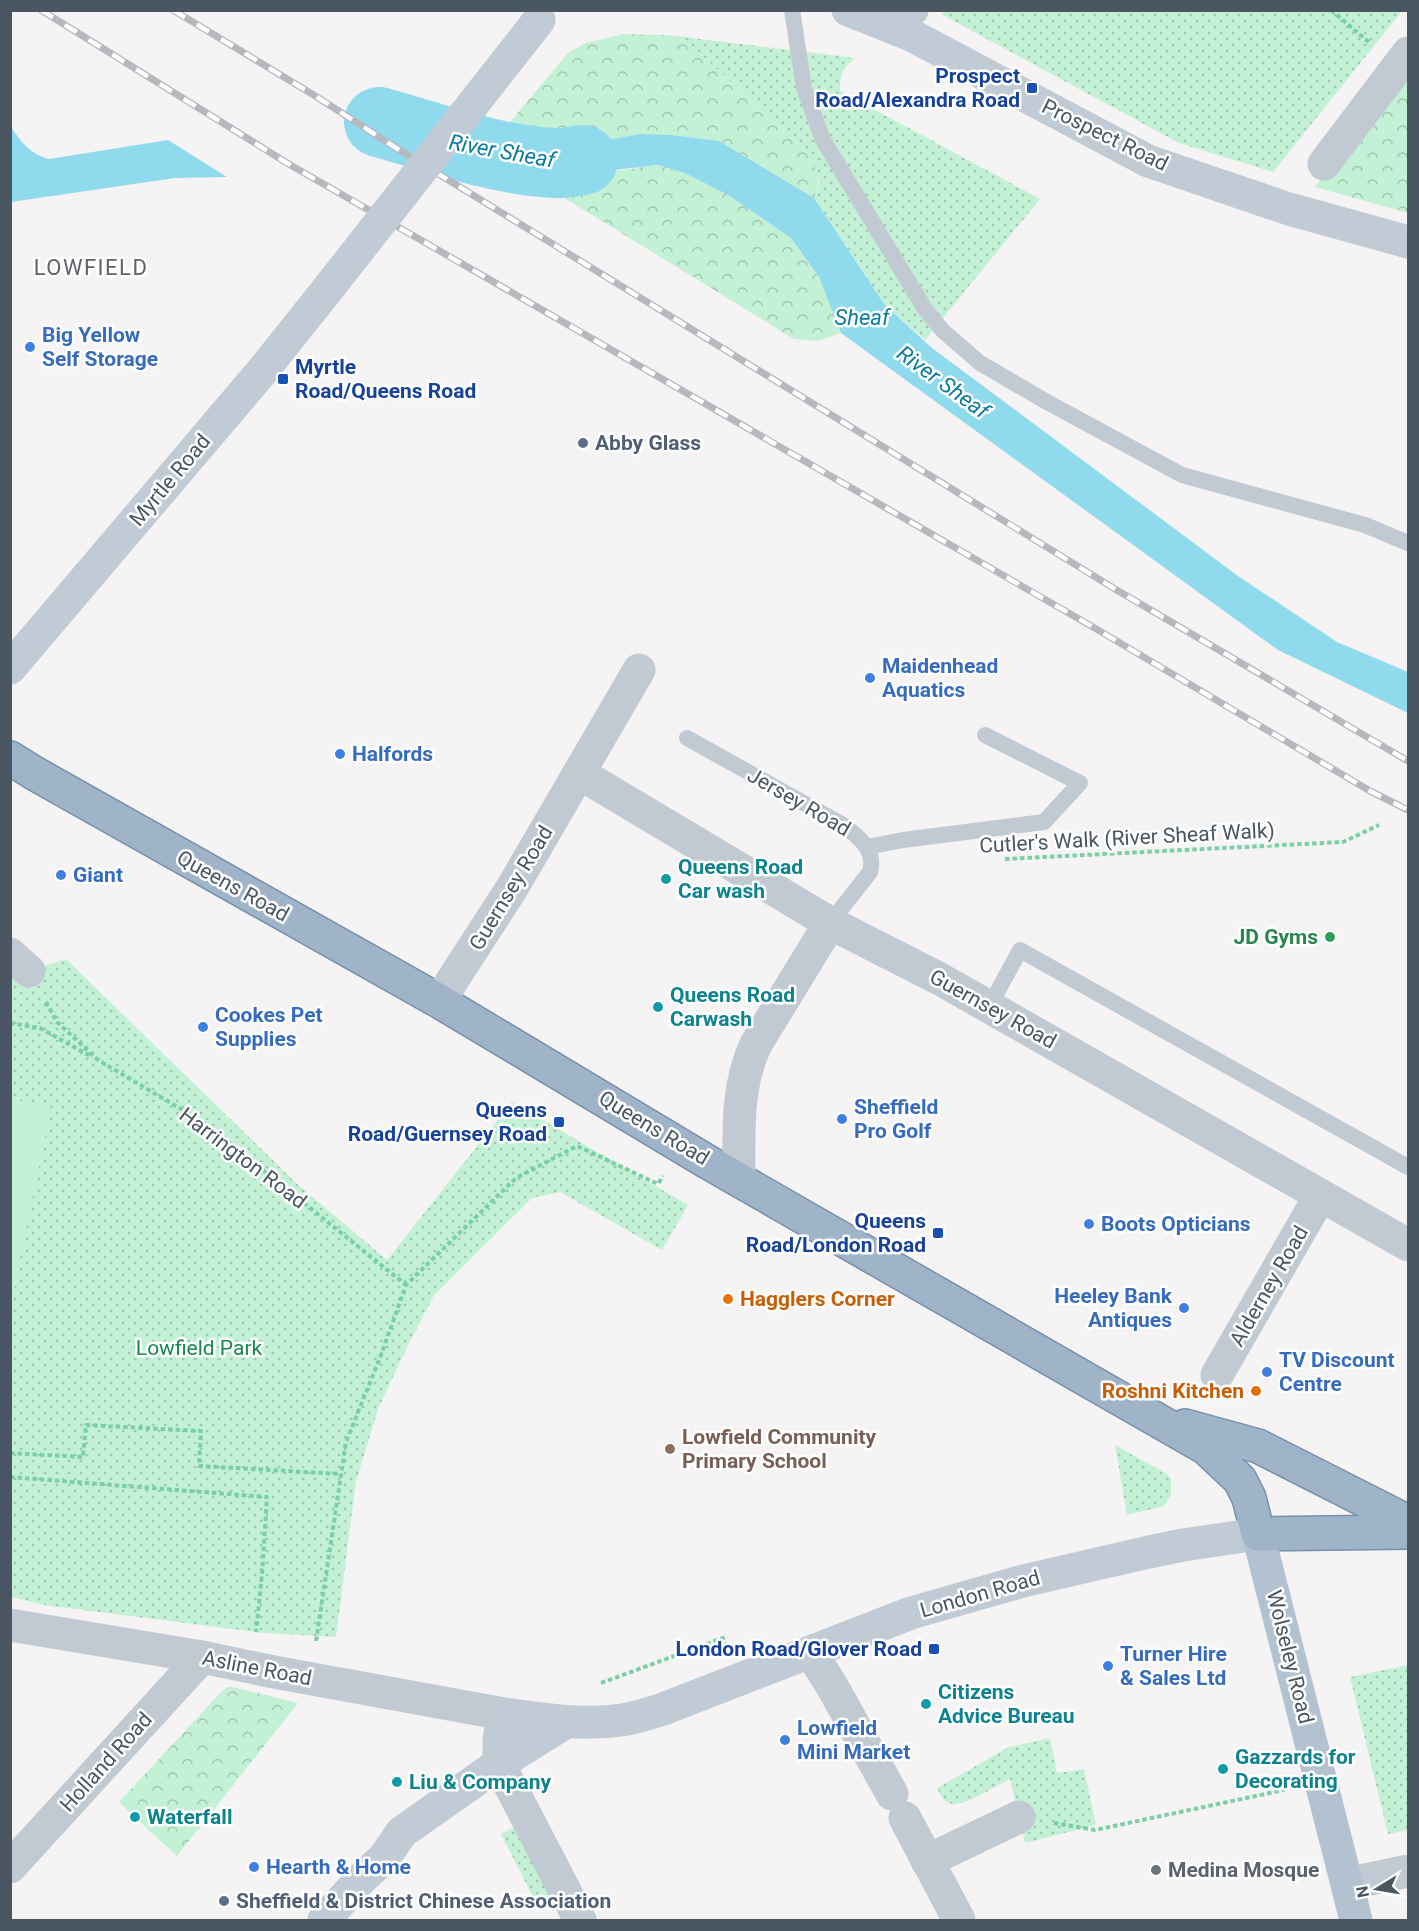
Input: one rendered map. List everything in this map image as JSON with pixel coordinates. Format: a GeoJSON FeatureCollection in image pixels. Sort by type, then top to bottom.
{"type":"FeatureCollection","features":[{"type":"Feature","properties":{"kind":"highway","name":"Queens Road"},"geometry":{"type":"LineString","coordinates":[[10,758],[34,774],[440,1001],[681,1145],[1206,1448],[1240,1480],[1249,1498],[1258,1534]]}},
{"type":"Feature","properties":{"kind":"highway"},"geometry":{"type":"LineString","coordinates":[[1155,1418],[1258,1446],[1408,1522]]}},
{"type":"Feature","properties":{"kind":"highway","name":"London Road"},"geometry":{"type":"LineString","coordinates":[[1258,1534],[1408,1532]]}},
{"type":"Feature","properties":{"kind":"main road","name":"Prospect Road"},"geometry":{"type":"LineString","coordinates":[[848,10],[903,19],[911,34],[1148,161],[1288,209],[1408,242]]}},
{"type":"Feature","properties":{"kind":"main road","name":"Myrtle Road"},"geometry":{"type":"LineString","coordinates":[[10,668],[264,369],[542,15]]}},
{"type":"Feature","properties":{"kind":"main road","name":"London Road"},"geometry":{"type":"LineString","coordinates":[[504,1714],[587,1723],[634,1717],[663,1709],[911,1613],[1023,1581],[1183,1545],[1258,1534]]}},
{"type":"Feature","properties":{"kind":"main road","name":"Wolseley Road"},"geometry":{"type":"LineString","coordinates":[[1258,1534],[1356,1920]]}},
{"type":"Feature","properties":{"kind":"main road"},"geometry":{"type":"LineString","coordinates":[[499,1764],[504,1714]]}},
{"type":"Feature","properties":{"kind":"main road"},"geometry":{"type":"LineString","coordinates":[[324,1920],[384,1858],[402,1832],[499,1764],[566,1722]]}},
{"type":"Feature","properties":{"kind":"street"},"geometry":{"type":"LineString","coordinates":[[1324,164],[1403,60]]}},
{"type":"Feature","properties":{"kind":"street","name":"Guernsey Road"},"geometry":{"type":"LineString","coordinates":[[440,1001],[512,888],[639,670]]}},
{"type":"Feature","properties":{"kind":"street","name":"Guernsey Road"},"geometry":{"type":"LineString","coordinates":[[579,773],[830,923],[940,979],[1408,1245]]}},
{"type":"Feature","properties":{"kind":"street","name":"Jersey Road"},"geometry":{"type":"LineString","coordinates":[[739,1178],[739,1133],[743,1080],[747,1062],[830,923]]}},
{"type":"Feature","properties":{"kind":"street","name":"Alderney Road"},"geometry":{"type":"LineString","coordinates":[[1217,1375],[1320,1196]]}},
{"type":"Feature","properties":{"kind":"street","name":"Asline Road"},"geometry":{"type":"LineString","coordinates":[[10,1625],[202,1657],[504,1714]]}},
{"type":"Feature","properties":{"kind":"street"},"geometry":{"type":"LineString","coordinates":[[811,1653],[832,1686],[959,1920]]}},
{"type":"Feature","properties":{"kind":"street","name":"Holland Road"},"geometry":{"type":"LineString","coordinates":[[10,1867],[202,1657]]}},
{"type":"Feature","properties":{"kind":"street"},"geometry":{"type":"LineString","coordinates":[[499,1764],[580,1920]]}},
{"type":"Feature","properties":{"kind":"street"},"geometry":{"type":"LineString","coordinates":[[927,1861],[1019,1817]]}},
{"type":"Feature","properties":{"kind":"street"},"geometry":{"type":"LineString","coordinates":[[1347,1884],[1408,1871]]}},
{"type":"Feature","properties":{"kind":"lane"},"geometry":{"type":"LineString","coordinates":[[792,10],[804,88],[823,140],[925,309],[960,347],[980,363],[1047,402],[1182,475],[1365,525],[1408,543]]}},
{"type":"Feature","properties":{"kind":"lane"},"geometry":{"type":"LineString","coordinates":[[867,847],[903,840],[1044,822],[1080,783],[985,735]]}},
{"type":"Feature","properties":{"kind":"lane","name":"Jersey Road"},"geometry":{"type":"LineString","coordinates":[[687,738],[843,825],[867,847],[872,865],[870,872],[830,923]]}},
{"type":"Feature","properties":{"kind":"lane"},"geometry":{"type":"LineString","coordinates":[[989,1007],[1020,950],[1408,1167]]}},
{"type":"Feature","properties":{"kind":"path"},"geometry":{"type":"LineString","coordinates":[[1331,10],[1403,60]]}},
{"type":"Feature","properties":{"kind":"path","name":"Cutler's Walk (River Sheaf Walk)"},"geometry":{"type":"LineString","coordinates":[[1002,859],[1343,842],[1379,825]]}},
{"type":"Feature","properties":{"kind":"path","name":"Harrington Road"},"geometry":{"type":"LineString","coordinates":[[20,962],[57,1022],[98,1060],[203,1122],[406,1285]]}},
{"type":"Feature","properties":{"kind":"path"},"geometry":{"type":"LineString","coordinates":[[10,1023],[40,1028],[98,1060]]}},
{"type":"Feature","properties":{"kind":"path"},"geometry":{"type":"LineString","coordinates":[[315,1647],[346,1442],[406,1285],[516,1178],[577,1146],[658,1184],[681,1145]]}},
{"type":"Feature","properties":{"kind":"path"},"geometry":{"type":"LineString","coordinates":[[10,1453],[83,1457],[86,1425],[201,1431],[199,1466],[340,1474]]}},
{"type":"Feature","properties":{"kind":"path"},"geometry":{"type":"LineString","coordinates":[[10,1478],[267,1497],[255,1637]]}},
{"type":"Feature","properties":{"kind":"path"},"geometry":{"type":"LineString","coordinates":[[1019,1817],[1095,1830],[1320,1782]]}},
{"type":"Feature","properties":{"kind":"green space"},"geometry":{"type":"Polygon","coordinates":[[[945,10],[1402,11],[1273,172],[1179,143],[941,14],[945,10]]]}},
{"type":"Feature","properties":{"kind":"green space"},"geometry":{"type":"Polygon","coordinates":[[[624,34],[667,35],[692,46],[805,151],[819,178],[814,198],[719,141],[672,135],[552,148],[498,136],[569,52],[586,43],[624,34]]]}},
{"type":"Feature","properties":{"kind":"green space"},"geometry":{"type":"Polygon","coordinates":[[[667,35],[855,58],[843,72],[840,91],[1040,199],[925,340],[884,304],[814,198],[820,182],[805,151],[692,46],[667,35]]]}},
{"type":"Feature","properties":{"kind":"green space"},"geometry":{"type":"Polygon","coordinates":[[[1408,66],[1408,213],[1315,187],[1408,66]]]}},
{"type":"Feature","properties":{"kind":"green space"},"geometry":{"type":"Polygon","coordinates":[[[658,165],[685,173],[728,195],[791,238],[819,277],[841,333],[818,341],[794,339],[540,183],[658,165]]]}},
{"type":"Feature","properties":{"kind":"green space","name":"Lowfield Park"},"geometry":{"type":"Polygon","coordinates":[[[66,959],[295,1182],[387,1260],[512,1102],[688,1205],[662,1250],[560,1192],[532,1198],[434,1295],[378,1409],[356,1481],[336,1637],[264,1633],[44,1605],[11,1597],[10,960],[29,971],[66,959]]]}},
{"type":"Feature","properties":{"kind":"green space"},"geometry":{"type":"Polygon","coordinates":[[[10,1099],[51,1107],[11,1304],[10,1099]]]}},
{"type":"Feature","properties":{"kind":"green space"},"geometry":{"type":"Polygon","coordinates":[[[1115,1445],[1167,1474],[1171,1479],[1171,1495],[1164,1506],[1127,1515],[1115,1445]]]}},
{"type":"Feature","properties":{"kind":"green space"},"geometry":{"type":"Polygon","coordinates":[[[1408,1665],[1408,1830],[1388,1834],[1350,1677],[1408,1665]]]}},
{"type":"Feature","properties":{"kind":"green space"},"geometry":{"type":"Polygon","coordinates":[[[232,1687],[298,1703],[177,1856],[119,1802],[222,1691],[232,1687]]]}},
{"type":"Feature","properties":{"kind":"green space"},"geometry":{"type":"Polygon","coordinates":[[[1050,1738],[1057,1773],[1084,1769],[1096,1825],[1025,1843],[1010,1779],[980,1796],[955,1804],[945,1801],[937,1788],[1009,1747],[1050,1738]]]}},
{"type":"Feature","properties":{"kind":"green space"},"geometry":{"type":"Polygon","coordinates":[[[522,1823],[557,1895],[537,1905],[501,1834],[522,1823]]]}},
{"type":"Feature","properties":{"kind":"water"},"geometry":{"type":"Polygon","coordinates":[[[11,127],[27,147],[49,159],[168,140],[227,177],[175,178],[11,202],[11,127]]]}},
{"type":"Feature","properties":{"kind":"water","name":"Sheaf"},"geometry":{"type":"Polygon","coordinates":[[[640,134],[672,135],[719,141],[814,198],[884,304],[932,348],[1238,576],[1337,642],[1408,672],[1408,713],[1278,650],[841,333],[819,277],[791,238],[728,195],[685,173],[658,165],[614,170],[586,178],[540,183],[477,164],[498,136],[552,148],[565,148],[640,134]]]}},
{"type":"Feature","properties":{"kind":"waterway","name":"River Sheaf"},"geometry":{"type":"LineString","coordinates":[[379,122],[510,158],[558,163],[583,160]]}},
{"type":"Feature","properties":{"kind":"railway"},"geometry":{"type":"LineString","coordinates":[[41,10],[287,163],[1093,627],[1370,791],[1408,810]]}},
{"type":"Feature","properties":{"kind":"railway"},"geometry":{"type":"LineString","coordinates":[[173,10],[1115,589],[1408,761]]}},
{"type":"Feature","properties":{"kind":"place","name":"Prospect Road/Alexandra Road"},"geometry":{"type":"Point","coordinates":[1032,88]}},
{"type":"Feature","properties":{"kind":"place","name":"Big Yellow Self Storage"},"geometry":{"type":"Point","coordinates":[30,347]}},
{"type":"Feature","properties":{"kind":"place","name":"Myrtle Road/Queens Road"},"geometry":{"type":"Point","coordinates":[283,379]}},
{"type":"Feature","properties":{"kind":"place","name":"Abby Glass"},"geometry":{"type":"Point","coordinates":[583,443]}},
{"type":"Feature","properties":{"kind":"place","name":"Maidenhead Aquatics"},"geometry":{"type":"Point","coordinates":[870,678]}},
{"type":"Feature","properties":{"kind":"place","name":"Halfords"},"geometry":{"type":"Point","coordinates":[340,754]}},
{"type":"Feature","properties":{"kind":"place","name":"Giant"},"geometry":{"type":"Point","coordinates":[61,875]}},
{"type":"Feature","properties":{"kind":"place","name":"Queens Road Car wash"},"geometry":{"type":"Point","coordinates":[666,879]}},
{"type":"Feature","properties":{"kind":"place","name":"JD Gyms"},"geometry":{"type":"Point","coordinates":[1330,937]}},
{"type":"Feature","properties":{"kind":"place","name":"Queens Road Carwash"},"geometry":{"type":"Point","coordinates":[658,1007]}},
{"type":"Feature","properties":{"kind":"place","name":"Cookes Pet Supplies"},"geometry":{"type":"Point","coordinates":[203,1027]}},
{"type":"Feature","properties":{"kind":"place","name":"Sheffield Pro Golf"},"geometry":{"type":"Point","coordinates":[842,1119]}},
{"type":"Feature","properties":{"kind":"place","name":"Queens Road/Guernsey Road"},"geometry":{"type":"Point","coordinates":[559,1122]}},
{"type":"Feature","properties":{"kind":"place","name":"Boots Opticians"},"geometry":{"type":"Point","coordinates":[1089,1224]}},
{"type":"Feature","properties":{"kind":"place","name":"Queens Road/London Road"},"geometry":{"type":"Point","coordinates":[938,1233]}},
{"type":"Feature","properties":{"kind":"place","name":"Hagglers Corner"},"geometry":{"type":"Point","coordinates":[728,1299]}},
{"type":"Feature","properties":{"kind":"place","name":"Heeley Bank Antiques"},"geometry":{"type":"Point","coordinates":[1184,1308]}},
{"type":"Feature","properties":{"kind":"place","name":"TV Discount Centre"},"geometry":{"type":"Point","coordinates":[1267,1372]}},
{"type":"Feature","properties":{"kind":"place","name":"Roshni Kitchen"},"geometry":{"type":"Point","coordinates":[1256,1391]}},
{"type":"Feature","properties":{"kind":"place","name":"Lowfield Community Primary School"},"geometry":{"type":"Point","coordinates":[670,1449]}},
{"type":"Feature","properties":{"kind":"place","name":"London Road/Glover Road"},"geometry":{"type":"Point","coordinates":[934,1649]}},
{"type":"Feature","properties":{"kind":"place","name":"Turner Hire & Sales Ltd"},"geometry":{"type":"Point","coordinates":[1108,1666]}},
{"type":"Feature","properties":{"kind":"place","name":"Citizens Advice Bureau"},"geometry":{"type":"Point","coordinates":[926,1704]}},
{"type":"Feature","properties":{"kind":"place","name":"Lowfield Mini Market"},"geometry":{"type":"Point","coordinates":[785,1740]}},
{"type":"Feature","properties":{"kind":"place","name":"Gazzards for Decorating"},"geometry":{"type":"Point","coordinates":[1223,1769]}},
{"type":"Feature","properties":{"kind":"place","name":"Liu & Company"},"geometry":{"type":"Point","coordinates":[397,1782]}},
{"type":"Feature","properties":{"kind":"place","name":"Waterfall"},"geometry":{"type":"Point","coordinates":[135,1817]}},
{"type":"Feature","properties":{"kind":"place","name":"Hearth & Home"},"geometry":{"type":"Point","coordinates":[254,1867]}},
{"type":"Feature","properties":{"kind":"place","name":"Medina Mosque"},"geometry":{"type":"Point","coordinates":[1156,1870]}},
{"type":"Feature","properties":{"kind":"place","name":"Sheffield & District Chinese Association"},"geometry":{"type":"Point","coordinates":[224,1901]}},
{"type":"Feature","properties":{"kind":"district","name":"LOWFIELD"},"geometry":{"type":"Point","coordinates":[91,267]}}]}
